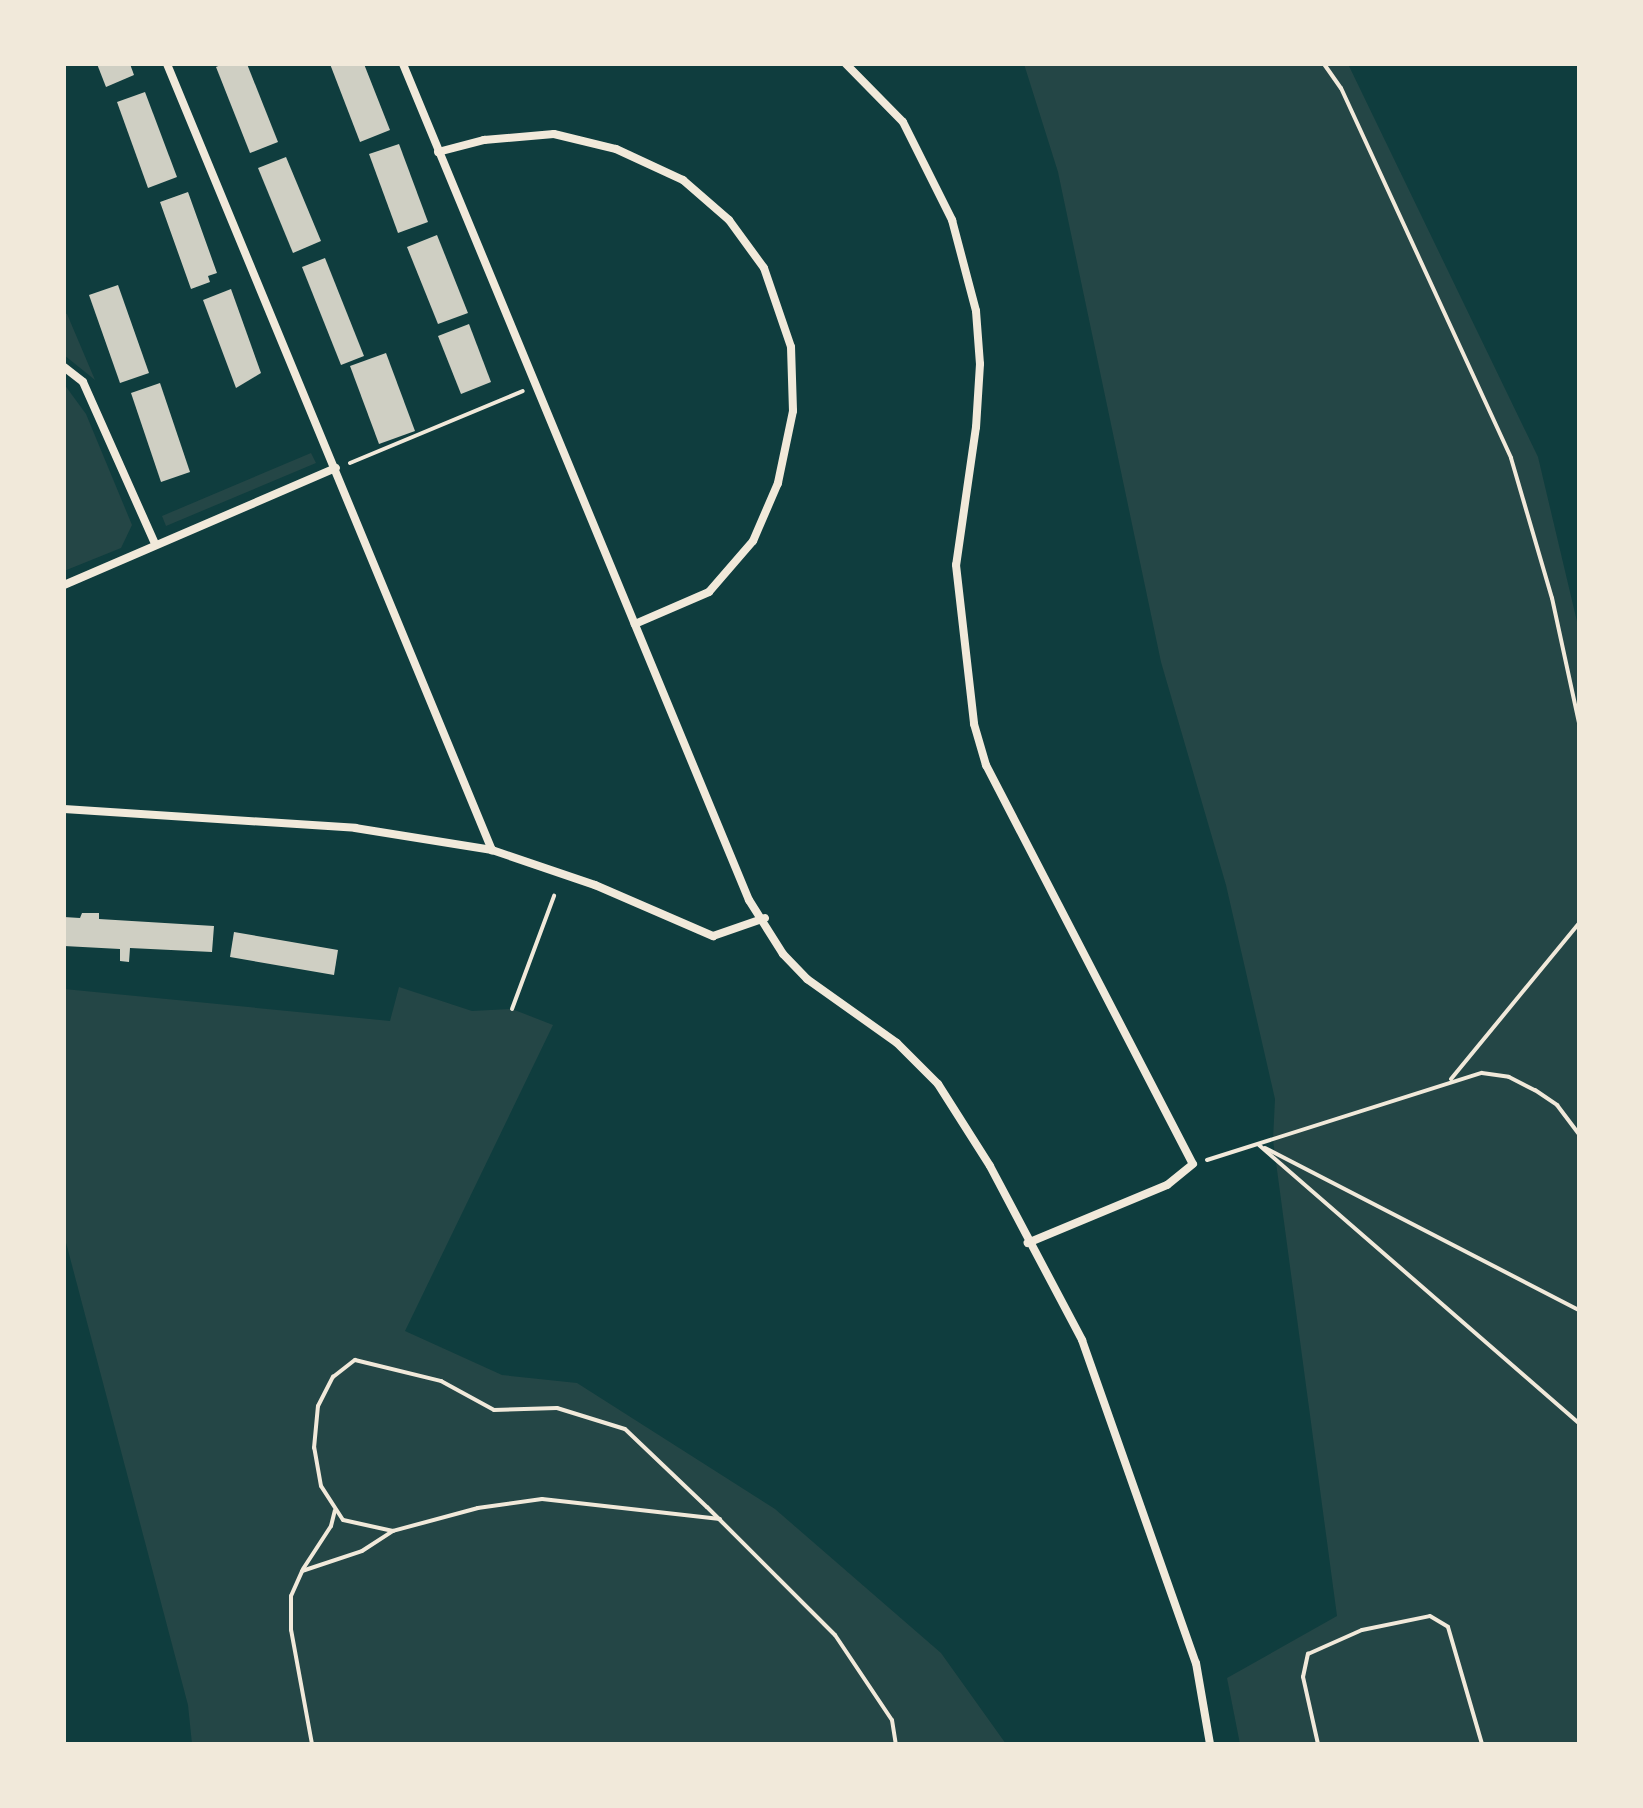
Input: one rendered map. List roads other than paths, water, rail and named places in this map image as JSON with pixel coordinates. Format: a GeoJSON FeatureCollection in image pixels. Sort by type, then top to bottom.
{"type":"FeatureCollection","features":[{"type":"Feature","properties":{"kind":"street"},"geometry":{"type":"LineString","coordinates":[[167,64],[492,850]]}},
{"type":"Feature","properties":{"kind":"street"},"geometry":{"type":"LineString","coordinates":[[403,64],[533,387],[749,900],[765,918],[783,954],[807,979],[897,1043],[938,1084],[990,1166],[1082,1340],[1196,1663],[1210,1744]]}},
{"type":"Feature","properties":{"kind":"street"},"geometry":{"type":"LineString","coordinates":[[846,64],[903,122],[952,220],[976,311],[976,427],[956,565],[974,724],[986,765],[1193,1164],[1167,1185],[1028,1243]]}},
{"type":"Feature","properties":{"kind":"street"},"geometry":{"type":"LineString","coordinates":[[438,152],[484,140],[554,134],[616,149],[683,180],[729,220],[764,268],[791,347],[793,411],[778,483],[753,541],[709,592],[635,624]]}},
{"type":"Feature","properties":{"kind":"street"},"geometry":{"type":"LineString","coordinates":[[64,367],[83,382],[155,544]]}},
{"type":"Feature","properties":{"kind":"street"},"geometry":{"type":"LineString","coordinates":[[64,585],[336,468]]}},
{"type":"Feature","properties":{"kind":"street"},"geometry":{"type":"LineString","coordinates":[[64,809],[355,828],[492,850],[595,885],[713,936],[765,918]]}}]}
